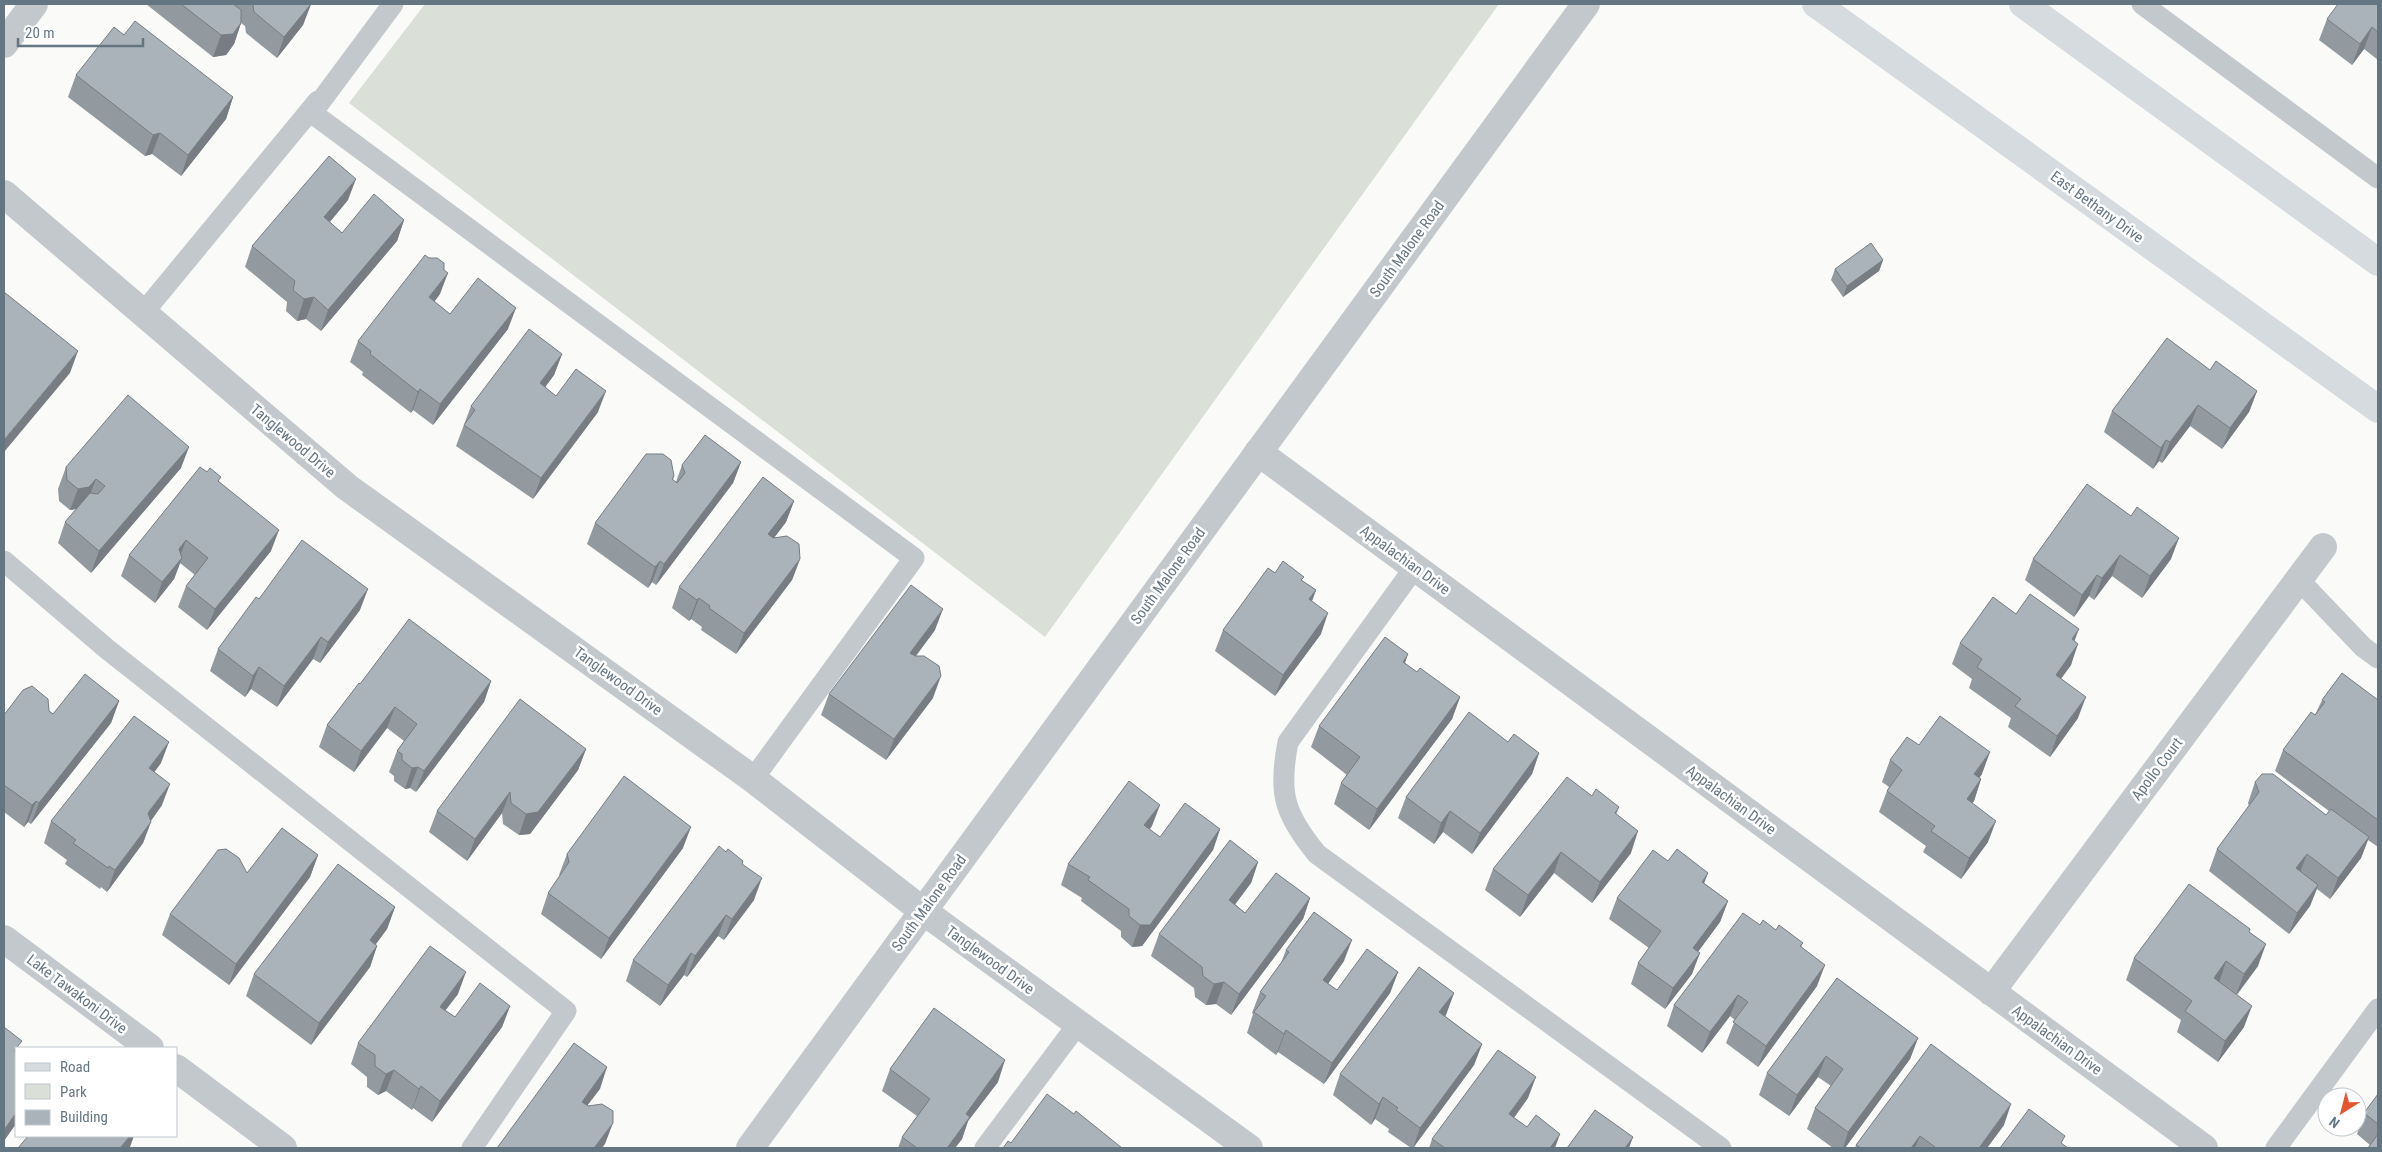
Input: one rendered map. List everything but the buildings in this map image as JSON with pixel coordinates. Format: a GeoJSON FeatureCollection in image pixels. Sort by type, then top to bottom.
{"type":"FeatureCollection","features":[{"type":"Feature","properties":{"kind":"main road","name":"East Bethany Drive"},"geometry":{"type":"LineString","coordinates":[[1816,4],[2378,409]]}},
{"type":"Feature","properties":{"kind":"main road"},"geometry":{"type":"LineString","coordinates":[[2023,4],[2378,262]]}},
{"type":"Feature","properties":{"kind":"street"},"geometry":{"type":"LineString","coordinates":[[4,44],[34,4]]}},
{"type":"Feature","properties":{"kind":"street","name":"South Malone Road"},"geometry":{"type":"LineString","coordinates":[[750,1148],[1586,4]]}},
{"type":"Feature","properties":{"kind":"street","name":"Tanglewood Drive"},"geometry":{"type":"LineString","coordinates":[[4,194],[347,487],[754,779],[924,911],[1249,1148]]}},
{"type":"Feature","properties":{"kind":"street","name":"Appalachian Drive"},"geometry":{"type":"LineString","coordinates":[[1258,452],[2204,1148]]}},
{"type":"Feature","properties":{"kind":"street","name":"Apollo Court"},"geometry":{"type":"LineString","coordinates":[[1991,992],[2323,547]]}},
{"type":"Feature","properties":{"kind":"street","name":"Lake Tawakoni Drive"},"geometry":{"type":"LineString","coordinates":[[4,939],[149,1047]]}},
{"type":"Feature","properties":{"kind":"street"},"geometry":{"type":"LineString","coordinates":[[178,1069],[283,1148]]}},
{"type":"Feature","properties":{"kind":"lane"},"geometry":{"type":"LineString","coordinates":[[392,4],[312,113],[914,558],[754,779]]}},
{"type":"Feature","properties":{"kind":"lane"},"geometry":{"type":"LineString","coordinates":[[2142,4],[2378,178]]}},
{"type":"Feature","properties":{"kind":"lane"},"geometry":{"type":"LineString","coordinates":[[143,313],[328,90]]}},
{"type":"Feature","properties":{"kind":"lane"},"geometry":{"type":"LineString","coordinates":[[4,561],[107,649],[566,1011],[472,1148]]}},
{"type":"Feature","properties":{"kind":"lane"},"geometry":{"type":"LineString","coordinates":[[1415,567],[1288,742],[1282,772],[1285,802],[1297,831],[1317,854],[1720,1148]]}},
{"type":"Feature","properties":{"kind":"lane"},"geometry":{"type":"LineString","coordinates":[[2299,580],[2363,647],[2378,658]]}},
{"type":"Feature","properties":{"kind":"lane"},"geometry":{"type":"LineString","coordinates":[[2276,1148],[2378,1009]]}},
{"type":"Feature","properties":{"kind":"lane"},"geometry":{"type":"LineString","coordinates":[[986,1148],[1078,1024]]}},
{"type":"Feature","properties":{"kind":"green space"},"geometry":{"type":"Polygon","coordinates":[[[425,4],[1499,4],[1045,637],[349,103],[425,4]]]}}]}
